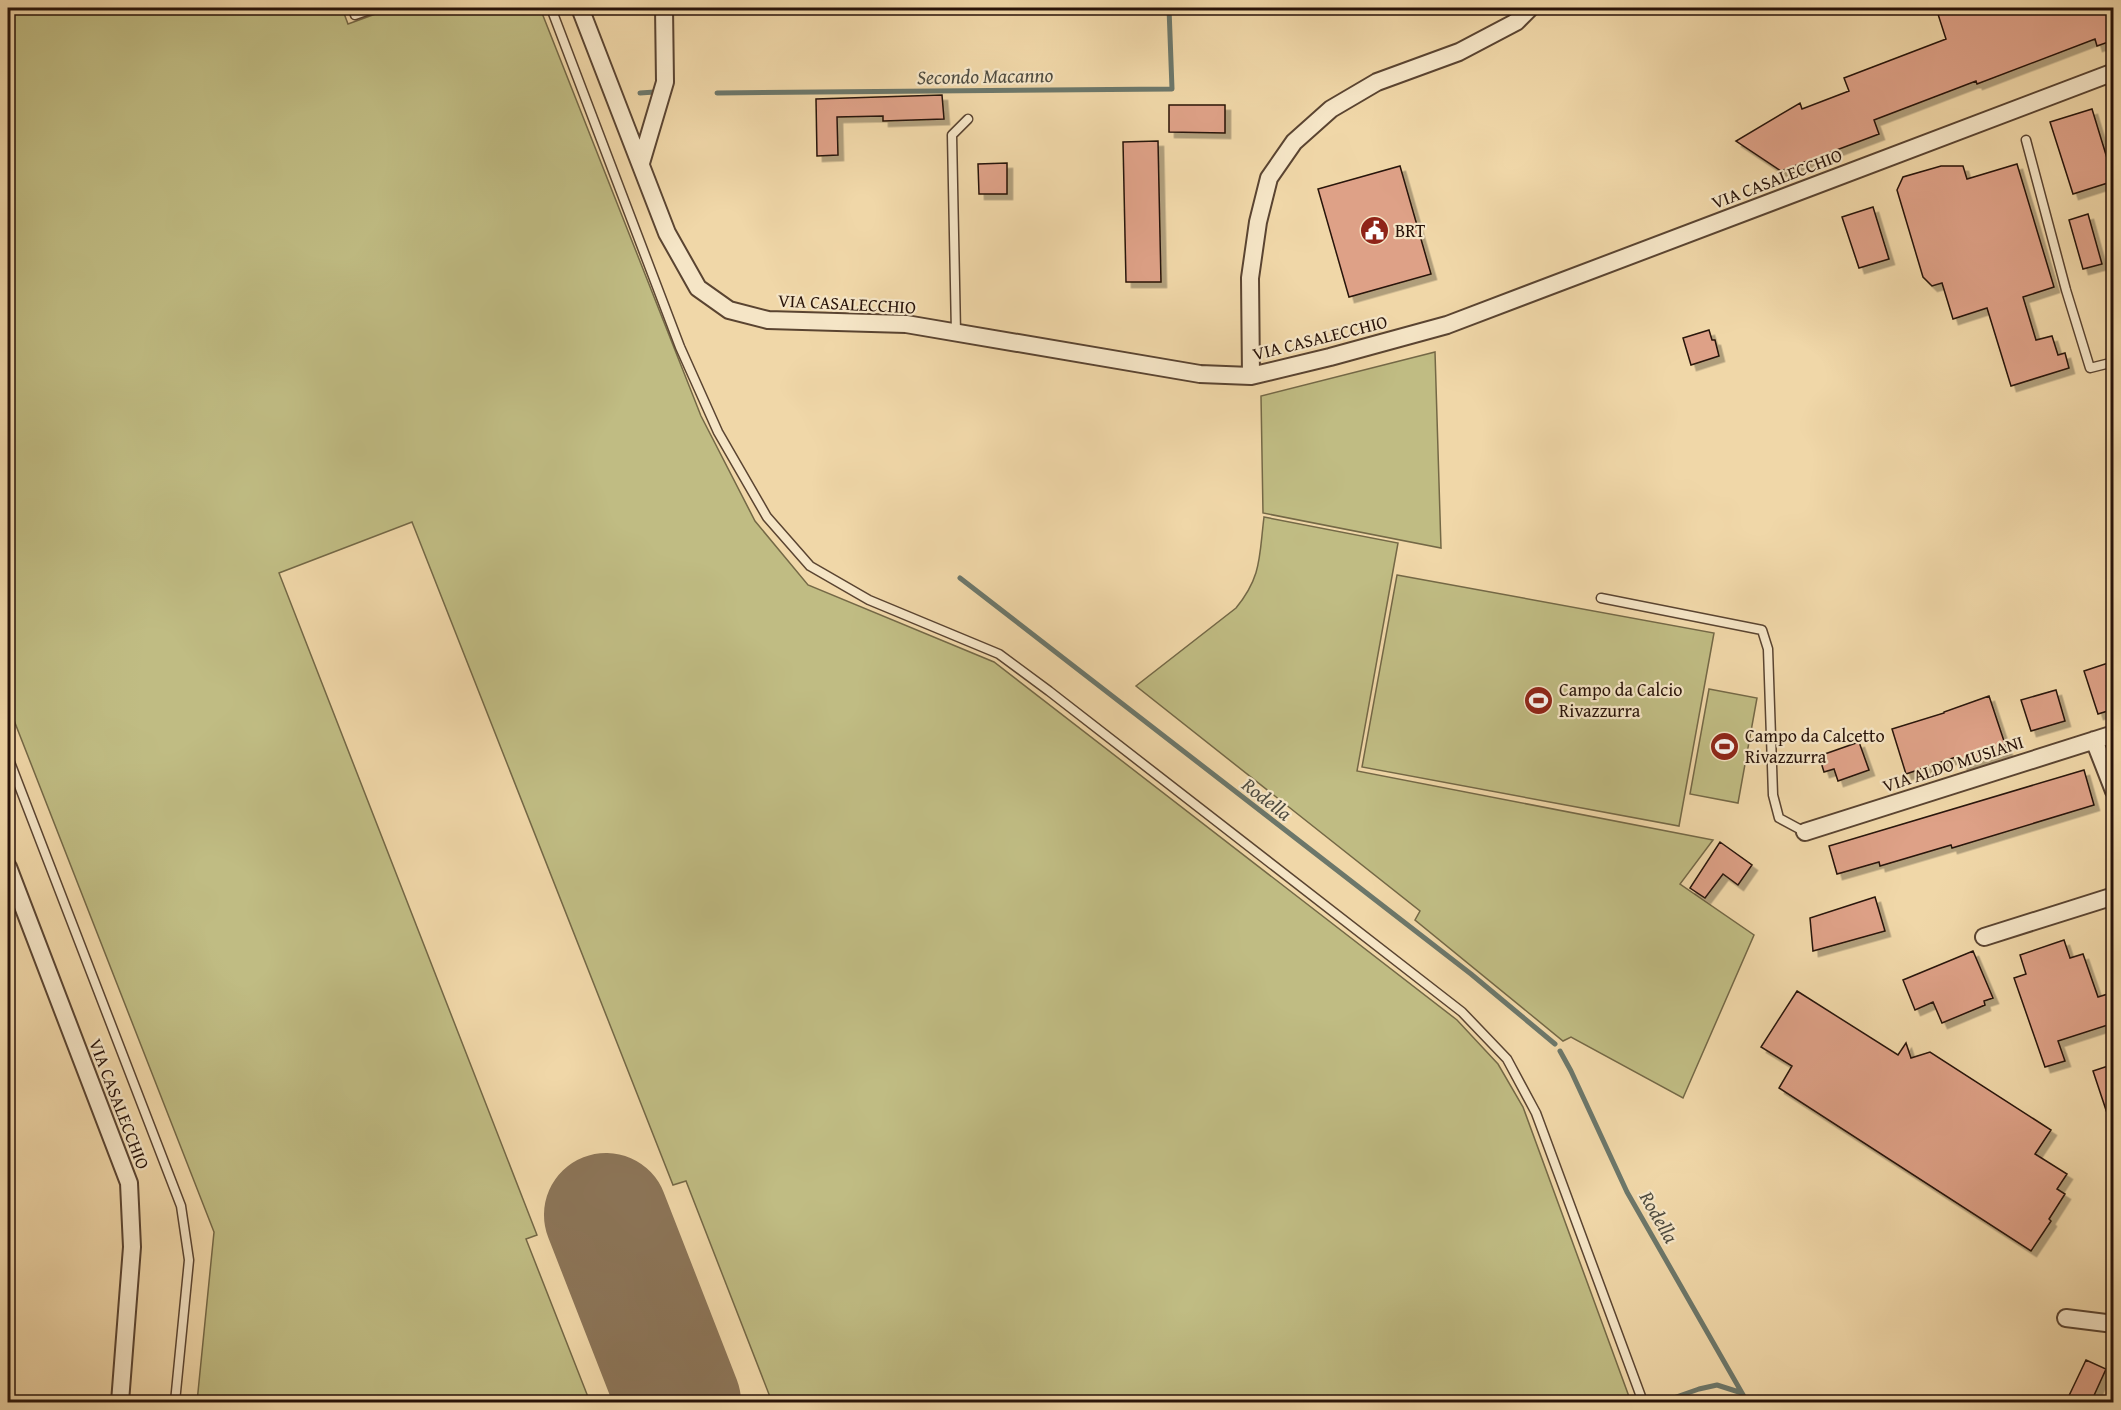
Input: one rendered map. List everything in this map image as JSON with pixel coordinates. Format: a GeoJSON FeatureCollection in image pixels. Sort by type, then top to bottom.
{"type":"FeatureCollection","features":[{"type":"Feature","properties":{"kind":"street","name":"VIA CASALECCHIO"},"geometry":{"type":"LineString","coordinates":[[580,8],[667,233],[698,288],[729,310],[768,320],[906,324],[1200,374],[1251,376],[1447,325],[2114,72]]}},
{"type":"Feature","properties":{"kind":"street"},"geometry":{"type":"LineString","coordinates":[[640,163],[665,82],[664,8]]}},
{"type":"Feature","properties":{"kind":"street"},"geometry":{"type":"LineString","coordinates":[[1251,376],[1250,278],[1258,222],[1269,178],[1294,142],[1330,109],[1377,82],[1459,52],[1516,22],[1530,8]]}},
{"type":"Feature","properties":{"kind":"street","name":"VIA ALDO MUSIANI"},"geometry":{"type":"LineString","coordinates":[[1805,832],[2114,734]]}},
{"type":"Feature","properties":{"kind":"street"},"geometry":{"type":"LineString","coordinates":[[2094,740],[2114,790]]}},
{"type":"Feature","properties":{"kind":"street","name":"VIA CASALECCHIO"},"geometry":{"type":"LineString","coordinates":[[8,867],[129,1183],[132,1247],[120,1402]]}},
{"type":"Feature","properties":{"kind":"street"},"geometry":{"type":"LineString","coordinates":[[1984,937],[2114,896]]}},
{"type":"Feature","properties":{"kind":"street"},"geometry":{"type":"LineString","coordinates":[[2066,1318],[2114,1324]]}},
{"type":"Feature","properties":{"kind":"lane"},"geometry":{"type":"LineString","coordinates":[[353,8],[355,15],[375,8]]}},
{"type":"Feature","properties":{"kind":"lane"},"geometry":{"type":"LineString","coordinates":[[551,8],[680,347],[718,432],[767,517],[810,566],[869,600],[999,654],[1059,698],[1462,1012],[1506,1059],[1536,1113],[1643,1402]]}},
{"type":"Feature","properties":{"kind":"lane"},"geometry":{"type":"LineString","coordinates":[[956,333],[952,135],[968,119]]}},
{"type":"Feature","properties":{"kind":"lane"},"geometry":{"type":"LineString","coordinates":[[2026,140],[2066,290],[2090,368],[2114,362]]}},
{"type":"Feature","properties":{"kind":"lane"},"geometry":{"type":"LineString","coordinates":[[1601,598],[1762,630],[1768,649],[1773,795],[1779,818],[1805,832]]}},
{"type":"Feature","properties":{"kind":"lane"},"geometry":{"type":"LineString","coordinates":[[8,757],[181,1206],[189,1260],[175,1402]]}},
{"type":"Feature","properties":{"kind":"shaded area"},"geometry":{"type":"Polygon","coordinates":[[[17,8],[342,8],[348,24],[392,8],[540,8],[701,416],[755,521],[808,585],[994,662],[1457,1020],[1498,1064],[1523,1107],[1631,1402],[772,1402],[686,1181],[673,1185],[412,522],[279,573],[537,1235],[526,1239],[590,1402],[197,1402],[214,1232],[8,705],[8,11],[17,8]]]}},
{"type":"Feature","properties":{"kind":"shaded area"},"geometry":{"type":"Polygon","coordinates":[[[1435,352],[1441,548],[1263,513],[1261,396],[1435,352]]]}},
{"type":"Feature","properties":{"kind":"shaded area"},"geometry":{"type":"Polygon","coordinates":[[[1264,517],[1398,543],[1357,771],[1713,840],[1680,884],[1754,935],[1683,1098],[1571,1037],[1563,1041],[1415,920],[1420,911],[1136,686],[1236,608],[1255,576],[1264,517]]]}},
{"type":"Feature","properties":{"kind":"shaded area","name":"Campo da Calcio Rivazzurra"},"geometry":{"type":"Polygon","coordinates":[[[1397,575],[1714,633],[1679,826],[1362,767],[1397,575]]]}},
{"type":"Feature","properties":{"kind":"shaded area","name":"Campo da Calcetto Rivazzurra"},"geometry":{"type":"Polygon","coordinates":[[[1709,689],[1757,698],[1738,803],[1690,794],[1709,689]]]}},
{"type":"Feature","properties":{"kind":"building"},"geometry":{"type":"Polygon","coordinates":[[[1936,8],[2114,8],[2114,40],[2097,46],[2095,39],[1874,120],[1879,134],[1781,171],[1736,141],[1800,103],[1802,109],[1849,91],[1844,78],[1946,39],[1936,8]]]}},
{"type":"Feature","properties":{"kind":"building"},"geometry":{"type":"Polygon","coordinates":[[[942,95],[944,119],[883,121],[883,116],[837,117],[838,155],[817,156],[816,99],[942,95]]]}},
{"type":"Feature","properties":{"kind":"building"},"geometry":{"type":"Polygon","coordinates":[[[1169,105],[1225,105],[1225,133],[1169,132],[1169,105]]]}},
{"type":"Feature","properties":{"kind":"building"},"geometry":{"type":"Polygon","coordinates":[[[2092,109],[2114,181],[2073,194],[2050,122],[2092,109]]]}},
{"type":"Feature","properties":{"kind":"building"},"geometry":{"type":"Polygon","coordinates":[[[1158,141],[1161,282],[1126,282],[1123,142],[1158,141]]]}},
{"type":"Feature","properties":{"kind":"building"},"geometry":{"type":"Polygon","coordinates":[[[1007,163],[1007,194],[979,194],[978,164],[1007,163]]]}},
{"type":"Feature","properties":{"kind":"building"},"geometry":{"type":"Polygon","coordinates":[[[2017,164],[2054,287],[2023,297],[2036,340],[2052,336],[2058,355],[2065,353],[2069,368],[2011,386],[1987,308],[1953,319],[1942,283],[1932,286],[1923,277],[1897,190],[1903,177],[1941,166],[1963,166],[1967,179],[2017,164]]]}},
{"type":"Feature","properties":{"kind":"building","name":"BRT"},"geometry":{"type":"Polygon","coordinates":[[[1400,166],[1431,274],[1349,297],[1318,189],[1400,166]]]}},
{"type":"Feature","properties":{"kind":"building"},"geometry":{"type":"Polygon","coordinates":[[[1873,207],[1889,259],[1859,268],[1842,217],[1873,207]]]}},
{"type":"Feature","properties":{"kind":"building"},"geometry":{"type":"Polygon","coordinates":[[[2088,214],[2102,264],[2083,269],[2069,220],[2088,214]]]}},
{"type":"Feature","properties":{"kind":"building"},"geometry":{"type":"Polygon","coordinates":[[[1709,330],[1712,340],[1715,340],[1719,356],[1691,365],[1683,338],[1709,330]]]}},
{"type":"Feature","properties":{"kind":"building"},"geometry":{"type":"Polygon","coordinates":[[[2114,661],[2114,709],[2098,714],[2084,671],[2114,661]]]}},
{"type":"Feature","properties":{"kind":"building"},"geometry":{"type":"Polygon","coordinates":[[[2056,690],[2065,721],[2031,731],[2021,700],[2056,690]]]}},
{"type":"Feature","properties":{"kind":"building"},"geometry":{"type":"Polygon","coordinates":[[[1989,696],[2007,750],[1962,765],[1959,756],[1906,774],[1892,729],[1989,696]]]}},
{"type":"Feature","properties":{"kind":"building"},"geometry":{"type":"Polygon","coordinates":[[[1859,742],[1869,770],[1838,781],[1834,769],[1824,772],[1819,756],[1859,742]]]}},
{"type":"Feature","properties":{"kind":"building"},"geometry":{"type":"Polygon","coordinates":[[[2084,770],[2094,805],[1952,848],[1951,845],[1880,866],[1879,862],[1837,874],[1829,846],[2084,770]]]}},
{"type":"Feature","properties":{"kind":"building"},"geometry":{"type":"Polygon","coordinates":[[[1720,842],[1752,865],[1738,885],[1723,874],[1705,898],[1690,888],[1720,842]]]}},
{"type":"Feature","properties":{"kind":"building"},"geometry":{"type":"Polygon","coordinates":[[[1875,897],[1885,931],[1813,951],[1810,918],[1875,897]]]}},
{"type":"Feature","properties":{"kind":"building"},"geometry":{"type":"Polygon","coordinates":[[[2064,940],[2070,958],[2083,954],[2098,997],[2114,992],[2114,1023],[2058,1041],[2065,1061],[2045,1067],[2014,978],[2026,974],[2020,955],[2064,940]]]}},
{"type":"Feature","properties":{"kind":"building"},"geometry":{"type":"Polygon","coordinates":[[[1973,951],[1993,998],[1984,1001],[1985,1005],[1942,1023],[1933,1002],[1915,1010],[1903,980],[1973,951]]]}},
{"type":"Feature","properties":{"kind":"building"},"geometry":{"type":"Polygon","coordinates":[[[1797,991],[1898,1055],[1906,1043],[1911,1058],[1930,1052],[2051,1130],[2035,1154],[2067,1174],[2057,1189],[2065,1194],[2049,1219],[2051,1221],[2031,1251],[1779,1088],[1792,1066],[1761,1047],[1797,991]]]}},
{"type":"Feature","properties":{"kind":"building"},"geometry":{"type":"Polygon","coordinates":[[[2114,1064],[2114,1124],[2111,1125],[2093,1071],[2114,1064]]]}},
{"type":"Feature","properties":{"kind":"building"},"geometry":{"type":"Polygon","coordinates":[[[2086,1360],[2106,1369],[2091,1402],[2066,1402],[2086,1360]]]}},
{"type":"Feature","properties":{"kind":"waterway","name":"Secondo Macanno"},"geometry":{"type":"LineString","coordinates":[[717,93],[1172,89],[1169,8]]}},
{"type":"Feature","properties":{"kind":"waterway","name":"Secondo Macanno"},"geometry":{"type":"LineString","coordinates":[[640,93],[655,92]]}},
{"type":"Feature","properties":{"kind":"waterway","name":"Rodella"},"geometry":{"type":"LineString","coordinates":[[960,578],[1471,974],[1555,1044]]}},
{"type":"Feature","properties":{"kind":"waterway","name":"Rodella"},"geometry":{"type":"LineString","coordinates":[[1560,1051],[1627,1192],[1742,1393]]}},
{"type":"Feature","properties":{"kind":"waterway","name":"Rodella"},"geometry":{"type":"LineString","coordinates":[[1662,1402],[1717,1385],[1742,1393],[1747,1402]]}},
{"type":"Feature","properties":{"kind":"runway"},"geometry":{"type":"LineString","coordinates":[[606,1215],[679,1402]]}},
{"type":"Feature","properties":{"kind":"place","name":"BRT"},"geometry":{"type":"Point","coordinates":[1374,231]}},
{"type":"Feature","properties":{"kind":"place","name":"Campo da Calcio Rivazzurra"},"geometry":{"type":"Point","coordinates":[1538,700]}},
{"type":"Feature","properties":{"kind":"place","name":"Campo da Calcetto Rivazzurra"},"geometry":{"type":"Point","coordinates":[1724,746]}}]}
